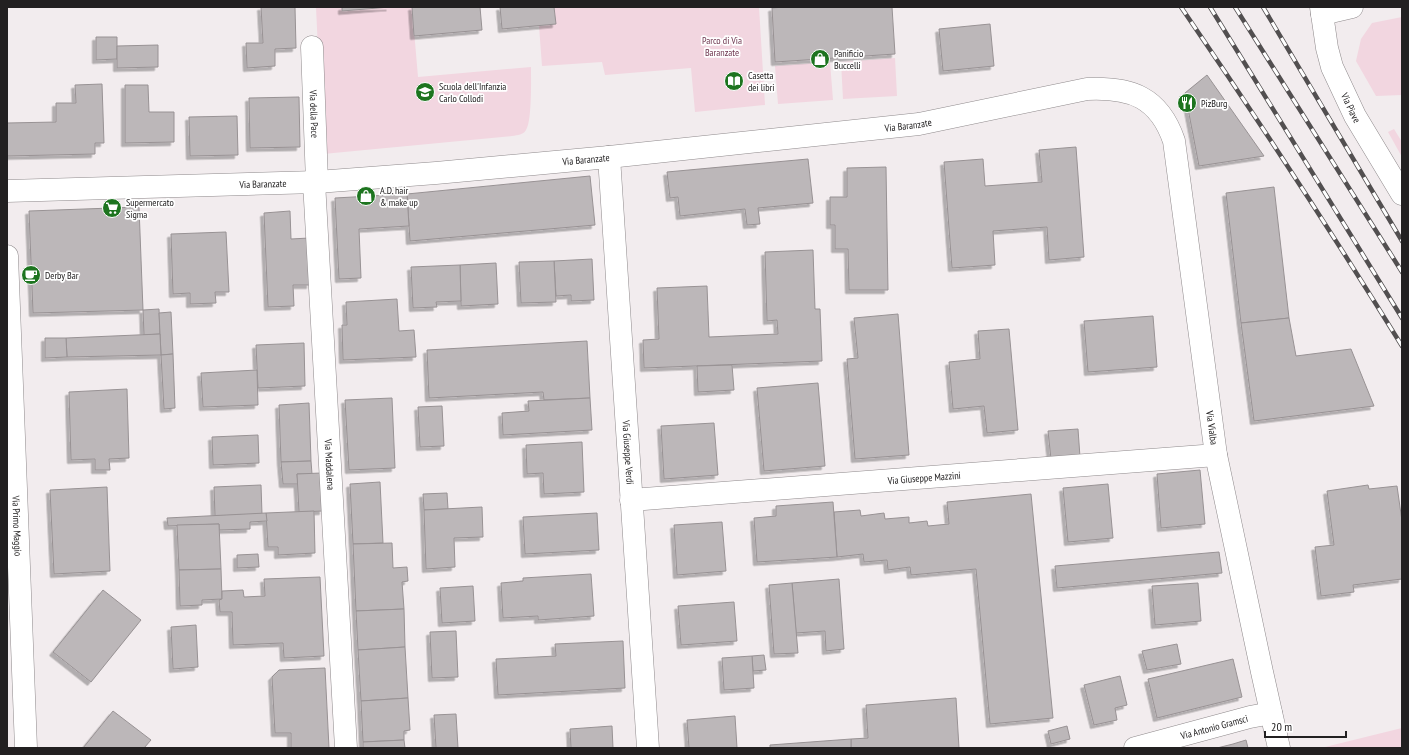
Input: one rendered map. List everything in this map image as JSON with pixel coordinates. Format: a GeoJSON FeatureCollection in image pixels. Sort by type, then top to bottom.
{"type":"FeatureCollection","features":[{"type":"Feature","properties":{"kind":"street"},"geometry":{"type":"LineString","coordinates":[[1321,10],[1352,7]]}},
{"type":"Feature","properties":{"kind":"street","name":"Via Piave"},"geometry":{"type":"LineString","coordinates":[[1321,10],[1327,48],[1332,67],[1356,116],[1402,194]]}},
{"type":"Feature","properties":{"kind":"street","name":"Via della Pace"},"geometry":{"type":"LineString","coordinates":[[312,47],[316,182]]}},
{"type":"Feature","properties":{"kind":"street","name":"Via Baranzate"},"geometry":{"type":"LineString","coordinates":[[7,191],[316,182],[436,173],[609,157],[919,124],[1087,88],[1103,88],[1133,94],[1144,98],[1156,108]]}},
{"type":"Feature","properties":{"kind":"street","name":"Via Vialba"},"geometry":{"type":"LineString","coordinates":[[1156,108],[1170,130],[1176,155],[1216,455],[1279,748]]}},
{"type":"Feature","properties":{"kind":"street","name":"Via Giuseppe Verdi"},"geometry":{"type":"LineString","coordinates":[[609,157],[648,748]]}},
{"type":"Feature","properties":{"kind":"street","name":"Via Maddalena"},"geometry":{"type":"LineString","coordinates":[[316,182],[346,748]]}},
{"type":"Feature","properties":{"kind":"street","name":"Via Primo Maggio"},"geometry":{"type":"LineString","coordinates":[[7,256],[26,748]]}},
{"type":"Feature","properties":{"kind":"street","name":"Via Giuseppe Mazzini"},"geometry":{"type":"LineString","coordinates":[[631,500],[1216,455]]}},
{"type":"Feature","properties":{"kind":"street","name":"Via Antonio Gramsci"},"geometry":{"type":"LineString","coordinates":[[1135,748],[1250,717],[1271,713]]}},
{"type":"Feature","properties":{"kind":"green space","name":"Scuola dell'Infanzia Carlo Collodi"},"geometry":{"type":"Polygon","coordinates":[[[316,7],[342,7],[343,11],[390,7],[412,7],[418,77],[531,67],[530,110],[528,125],[525,132],[512,136],[323,154],[316,7]]]}},
{"type":"Feature","properties":{"kind":"green space","name":"Parco di Via Baranzate"},"geometry":{"type":"Polygon","coordinates":[[[554,7],[759,7],[765,105],[695,112],[691,68],[605,75],[602,62],[542,66],[539,26],[555,24],[554,7]]]}},
{"type":"Feature","properties":{"kind":"green space"},"geometry":{"type":"Polygon","coordinates":[[[1402,17],[1402,95],[1376,96],[1356,61],[1361,39],[1372,23],[1402,17]]]}},
{"type":"Feature","properties":{"kind":"green space"},"geometry":{"type":"Polygon","coordinates":[[[895,58],[897,96],[843,99],[841,62],[895,58]]]}},
{"type":"Feature","properties":{"kind":"green space"},"geometry":{"type":"Polygon","coordinates":[[[830,62],[833,100],[778,104],[775,66],[830,62]]]}},
{"type":"Feature","properties":{"kind":"green space"},"geometry":{"type":"Polygon","coordinates":[[[1394,129],[1402,142],[1402,157],[1388,132],[1394,129]]]}},
{"type":"Feature","properties":{"kind":"green space"},"geometry":{"type":"Polygon","coordinates":[[[1402,728],[1402,748],[1321,748],[1402,728]]]}},
{"type":"Feature","properties":{"kind":"building"},"geometry":{"type":"Polygon","coordinates":[[[261,7],[295,7],[296,48],[275,49],[275,66],[247,68],[246,43],[263,43],[261,7]]]}},
{"type":"Feature","properties":{"kind":"building"},"geometry":{"type":"Polygon","coordinates":[[[342,7],[390,7],[342,11],[342,7]]]}},
{"type":"Feature","properties":{"kind":"building"},"geometry":{"type":"Polygon","coordinates":[[[412,7],[480,7],[482,30],[414,36],[412,7]]]}},
{"type":"Feature","properties":{"kind":"building"},"geometry":{"type":"Polygon","coordinates":[[[500,7],[554,7],[556,24],[502,29],[500,7]]]}},
{"type":"Feature","properties":{"kind":"building"},"geometry":{"type":"Polygon","coordinates":[[[892,7],[895,54],[775,62],[772,8],[892,7]]]}},
{"type":"Feature","properties":{"kind":"building"},"geometry":{"type":"Polygon","coordinates":[[[990,24],[994,66],[943,71],[939,29],[990,24]]]}},
{"type":"Feature","properties":{"kind":"building"},"geometry":{"type":"Polygon","coordinates":[[[96,37],[117,37],[117,59],[96,60],[96,37]]]}},
{"type":"Feature","properties":{"kind":"building"},"geometry":{"type":"Polygon","coordinates":[[[158,45],[158,67],[117,68],[117,46],[158,45]]]}},
{"type":"Feature","properties":{"kind":"building"},"geometry":{"type":"Polygon","coordinates":[[[1207,75],[1264,156],[1199,166],[1185,93],[1207,75]]]}},
{"type":"Feature","properties":{"kind":"building"},"geometry":{"type":"Polygon","coordinates":[[[102,84],[104,143],[95,143],[95,154],[7,156],[7,123],[56,122],[56,103],[76,103],[75,85],[102,84]]]}},
{"type":"Feature","properties":{"kind":"building"},"geometry":{"type":"Polygon","coordinates":[[[125,85],[148,85],[149,112],[174,112],[174,142],[125,143],[125,85]]]}},
{"type":"Feature","properties":{"kind":"building"},"geometry":{"type":"Polygon","coordinates":[[[299,97],[300,147],[250,148],[249,98],[299,97]]]}},
{"type":"Feature","properties":{"kind":"building"},"geometry":{"type":"Polygon","coordinates":[[[237,116],[238,155],[190,156],[189,117],[237,116]]]}},
{"type":"Feature","properties":{"kind":"building"},"geometry":{"type":"Polygon","coordinates":[[[1076,147],[1084,257],[1049,260],[1047,227],[993,231],[995,265],[952,268],[944,162],[983,159],[985,186],[1042,182],[1039,150],[1076,147]]]}},
{"type":"Feature","properties":{"kind":"building"},"geometry":{"type":"Polygon","coordinates":[[[808,159],[813,203],[758,208],[760,224],[747,225],[745,209],[680,216],[678,197],[670,198],[667,172],[808,159]]]}},
{"type":"Feature","properties":{"kind":"building"},"geometry":{"type":"Polygon","coordinates":[[[886,167],[888,290],[849,290],[848,249],[835,249],[835,225],[830,225],[830,197],[847,197],[847,168],[886,167]]]}},
{"type":"Feature","properties":{"kind":"building"},"geometry":{"type":"Polygon","coordinates":[[[590,176],[595,225],[410,241],[407,194],[590,176]]]}},
{"type":"Feature","properties":{"kind":"building"},"geometry":{"type":"Polygon","coordinates":[[[1274,187],[1289,318],[1241,323],[1226,193],[1274,187]]]}},
{"type":"Feature","properties":{"kind":"building"},"geometry":{"type":"Polygon","coordinates":[[[407,194],[409,226],[359,229],[361,278],[339,279],[335,198],[407,194]]]}},
{"type":"Feature","properties":{"kind":"building"},"geometry":{"type":"Polygon","coordinates":[[[139,207],[143,310],[33,313],[29,211],[139,207]]]}},
{"type":"Feature","properties":{"kind":"building"},"geometry":{"type":"Polygon","coordinates":[[[290,211],[291,239],[309,238],[310,285],[293,285],[294,306],[268,307],[264,213],[290,211]]]}},
{"type":"Feature","properties":{"kind":"building"},"geometry":{"type":"Polygon","coordinates":[[[226,232],[229,292],[215,292],[216,303],[190,304],[190,293],[173,294],[171,234],[226,232]]]}},
{"type":"Feature","properties":{"kind":"building"},"geometry":{"type":"Polygon","coordinates":[[[813,250],[815,309],[820,309],[822,361],[644,368],[643,340],[659,339],[657,288],[707,286],[709,337],[778,334],[777,320],[767,321],[765,252],[813,250]]]}},
{"type":"Feature","properties":{"kind":"building"},"geometry":{"type":"Polygon","coordinates":[[[592,259],[594,300],[571,301],[571,295],[556,296],[554,261],[592,259]]]}},
{"type":"Feature","properties":{"kind":"building"},"geometry":{"type":"Polygon","coordinates":[[[554,261],[556,302],[521,303],[519,262],[554,261]]]}},
{"type":"Feature","properties":{"kind":"building"},"geometry":{"type":"Polygon","coordinates":[[[496,263],[498,304],[461,306],[460,265],[496,263]]]}},
{"type":"Feature","properties":{"kind":"building"},"geometry":{"type":"Polygon","coordinates":[[[460,265],[461,301],[436,302],[437,307],[413,308],[411,267],[460,265]]]}},
{"type":"Feature","properties":{"kind":"building"},"geometry":{"type":"Polygon","coordinates":[[[397,299],[399,331],[414,330],[416,357],[343,360],[342,325],[347,325],[346,302],[397,299]]]}},
{"type":"Feature","properties":{"kind":"building"},"geometry":{"type":"Polygon","coordinates":[[[159,309],[160,334],[144,335],[143,310],[159,309]]]}},
{"type":"Feature","properties":{"kind":"building"},"geometry":{"type":"Polygon","coordinates":[[[171,312],[173,354],[161,355],[159,313],[171,312]]]}},
{"type":"Feature","properties":{"kind":"building"},"geometry":{"type":"Polygon","coordinates":[[[898,314],[909,455],[855,459],[847,359],[858,358],[854,318],[898,314]]]}},
{"type":"Feature","properties":{"kind":"building"},"geometry":{"type":"Polygon","coordinates":[[[1153,316],[1157,367],[1088,372],[1084,321],[1153,316]]]}},
{"type":"Feature","properties":{"kind":"building"},"geometry":{"type":"Polygon","coordinates":[[[1289,318],[1296,356],[1351,349],[1374,406],[1254,421],[1241,323],[1289,318]]]}},
{"type":"Feature","properties":{"kind":"building"},"geometry":{"type":"Polygon","coordinates":[[[1009,329],[1018,430],[987,433],[984,406],[953,409],[949,362],[980,359],[978,331],[1009,329]]]}},
{"type":"Feature","properties":{"kind":"building"},"geometry":{"type":"Polygon","coordinates":[[[160,334],[161,355],[67,357],[66,338],[160,334]]]}},
{"type":"Feature","properties":{"kind":"building"},"geometry":{"type":"Polygon","coordinates":[[[45,338],[66,338],[67,357],[45,358],[45,338]]]}},
{"type":"Feature","properties":{"kind":"building"},"geometry":{"type":"Polygon","coordinates":[[[587,341],[590,398],[544,400],[543,392],[429,398],[427,350],[587,341]]]}},
{"type":"Feature","properties":{"kind":"building"},"geometry":{"type":"Polygon","coordinates":[[[304,343],[305,386],[258,388],[256,345],[304,343]]]}},
{"type":"Feature","properties":{"kind":"building"},"geometry":{"type":"Polygon","coordinates":[[[173,354],[175,408],[164,409],[161,355],[173,354]]]}},
{"type":"Feature","properties":{"kind":"building"},"geometry":{"type":"Polygon","coordinates":[[[732,365],[734,390],[698,392],[697,366],[732,365]]]}},
{"type":"Feature","properties":{"kind":"building"},"geometry":{"type":"Polygon","coordinates":[[[257,370],[258,405],[203,407],[201,373],[257,370]]]}},
{"type":"Feature","properties":{"kind":"building"},"geometry":{"type":"Polygon","coordinates":[[[818,383],[825,466],[764,471],[757,388],[818,383]]]}},
{"type":"Feature","properties":{"kind":"building"},"geometry":{"type":"Polygon","coordinates":[[[127,389],[129,458],[109,459],[110,470],[95,470],[95,459],[71,460],[69,392],[127,389]]]}},
{"type":"Feature","properties":{"kind":"building"},"geometry":{"type":"Polygon","coordinates":[[[392,398],[395,468],[349,470],[345,400],[392,398]]]}},
{"type":"Feature","properties":{"kind":"building"},"geometry":{"type":"Polygon","coordinates":[[[590,398],[592,430],[503,435],[502,413],[529,411],[528,401],[590,398]]]}},
{"type":"Feature","properties":{"kind":"building"},"geometry":{"type":"Polygon","coordinates":[[[309,403],[311,461],[281,462],[279,405],[309,403]]]}},
{"type":"Feature","properties":{"kind":"building"},"geometry":{"type":"Polygon","coordinates":[[[442,406],[444,446],[420,447],[418,407],[442,406]]]}},
{"type":"Feature","properties":{"kind":"building"},"geometry":{"type":"Polygon","coordinates":[[[714,423],[718,475],[664,479],[661,426],[714,423]]]}},
{"type":"Feature","properties":{"kind":"building"},"geometry":{"type":"Polygon","coordinates":[[[1078,429],[1080,457],[1051,459],[1048,431],[1078,429]]]}},
{"type":"Feature","properties":{"kind":"building"},"geometry":{"type":"Polygon","coordinates":[[[258,435],[259,463],[213,465],[212,437],[258,435]]]}},
{"type":"Feature","properties":{"kind":"building"},"geometry":{"type":"Polygon","coordinates":[[[582,442],[584,492],[544,494],[543,473],[527,474],[526,445],[582,442]]]}},
{"type":"Feature","properties":{"kind":"building"},"geometry":{"type":"Polygon","coordinates":[[[311,461],[312,474],[297,474],[298,484],[283,484],[281,462],[311,461]]]}},
{"type":"Feature","properties":{"kind":"building"},"geometry":{"type":"Polygon","coordinates":[[[1200,470],[1205,524],[1161,528],[1157,474],[1200,470]]]}},
{"type":"Feature","properties":{"kind":"building"},"geometry":{"type":"Polygon","coordinates":[[[321,473],[323,511],[299,512],[297,474],[321,473]]]}},
{"type":"Feature","properties":{"kind":"building"},"geometry":{"type":"Polygon","coordinates":[[[380,482],[383,543],[353,544],[350,484],[380,482]]]}},
{"type":"Feature","properties":{"kind":"building"},"geometry":{"type":"Polygon","coordinates":[[[1108,484],[1113,538],[1068,542],[1063,488],[1108,484]]]}},
{"type":"Feature","properties":{"kind":"building"},"geometry":{"type":"Polygon","coordinates":[[[261,485],[262,514],[215,516],[214,487],[261,485]]]}},
{"type":"Feature","properties":{"kind":"building"},"geometry":{"type":"Polygon","coordinates":[[[1368,485],[1369,489],[1397,486],[1402,521],[1402,579],[1353,585],[1354,592],[1321,596],[1315,547],[1334,545],[1327,491],[1368,485]]]}},
{"type":"Feature","properties":{"kind":"building"},"geometry":{"type":"Polygon","coordinates":[[[107,487],[110,571],[54,574],[50,490],[107,487]]]}},
{"type":"Feature","properties":{"kind":"building"},"geometry":{"type":"Polygon","coordinates":[[[447,493],[448,509],[424,510],[423,494],[447,493]]]}},
{"type":"Feature","properties":{"kind":"building"},"geometry":{"type":"Polygon","coordinates":[[[1031,494],[1053,718],[990,724],[976,569],[911,575],[910,567],[888,570],[887,560],[864,562],[863,554],[837,557],[834,512],[860,510],[861,516],[884,513],[885,519],[909,517],[909,523],[927,521],[928,526],[949,524],[947,502],[1031,494]]]}},
{"type":"Feature","properties":{"kind":"building"},"geometry":{"type":"Polygon","coordinates":[[[833,502],[837,557],[757,562],[754,518],[776,516],[776,506],[833,502]]]}},
{"type":"Feature","properties":{"kind":"building"},"geometry":{"type":"Polygon","coordinates":[[[482,507],[483,537],[454,538],[455,567],[426,569],[424,510],[482,507]]]}},
{"type":"Feature","properties":{"kind":"building"},"geometry":{"type":"Polygon","coordinates":[[[314,511],[315,553],[278,555],[278,547],[268,547],[266,513],[314,511]]]}},
{"type":"Feature","properties":{"kind":"building"},"geometry":{"type":"Polygon","coordinates":[[[266,513],[267,521],[250,522],[250,529],[219,530],[219,524],[168,526],[167,518],[266,513]]]}},
{"type":"Feature","properties":{"kind":"building"},"geometry":{"type":"Polygon","coordinates":[[[597,513],[599,550],[525,554],[523,517],[597,513]]]}},
{"type":"Feature","properties":{"kind":"building"},"geometry":{"type":"Polygon","coordinates":[[[722,522],[726,571],[677,575],[674,525],[722,522]]]}},
{"type":"Feature","properties":{"kind":"building"},"geometry":{"type":"Polygon","coordinates":[[[219,524],[221,569],[179,570],[177,525],[219,524]]]}},
{"type":"Feature","properties":{"kind":"building"},"geometry":{"type":"Polygon","coordinates":[[[392,543],[393,568],[407,567],[408,581],[402,582],[404,609],[356,611],[353,544],[392,543]]]}},
{"type":"Feature","properties":{"kind":"building"},"geometry":{"type":"Polygon","coordinates":[[[1219,552],[1222,573],[1057,588],[1055,566],[1219,552]]]}},
{"type":"Feature","properties":{"kind":"building"},"geometry":{"type":"Polygon","coordinates":[[[258,554],[259,567],[237,568],[237,555],[258,554]]]}},
{"type":"Feature","properties":{"kind":"building"},"geometry":{"type":"Polygon","coordinates":[[[221,569],[222,599],[202,600],[202,605],[180,606],[179,570],[221,569]]]}},
{"type":"Feature","properties":{"kind":"building"},"geometry":{"type":"Polygon","coordinates":[[[591,574],[594,616],[538,620],[538,616],[503,618],[501,583],[523,581],[523,578],[591,574]]]}},
{"type":"Feature","properties":{"kind":"building"},"geometry":{"type":"Polygon","coordinates":[[[320,577],[324,656],[284,658],[283,643],[233,645],[232,612],[220,612],[219,600],[222,599],[222,591],[243,590],[244,597],[265,596],[264,579],[320,577]]]}},
{"type":"Feature","properties":{"kind":"building"},"geometry":{"type":"Polygon","coordinates":[[[839,579],[844,649],[826,651],[825,631],[796,633],[792,583],[839,579]]]}},
{"type":"Feature","properties":{"kind":"building"},"geometry":{"type":"Polygon","coordinates":[[[792,583],[798,653],[774,654],[769,585],[792,583]]]}},
{"type":"Feature","properties":{"kind":"building"},"geometry":{"type":"Polygon","coordinates":[[[1198,583],[1201,621],[1155,625],[1152,586],[1198,583]]]}},
{"type":"Feature","properties":{"kind":"building"},"geometry":{"type":"Polygon","coordinates":[[[473,586],[475,621],[442,623],[440,588],[473,586]]]}},
{"type":"Feature","properties":{"kind":"building"},"geometry":{"type":"Polygon","coordinates":[[[103,590],[141,620],[91,682],[53,652],[103,590]]]}},
{"type":"Feature","properties":{"kind":"building"},"geometry":{"type":"Polygon","coordinates":[[[734,602],[737,641],[681,645],[678,606],[734,602]]]}},
{"type":"Feature","properties":{"kind":"building"},"geometry":{"type":"Polygon","coordinates":[[[404,609],[405,647],[358,650],[356,611],[404,609]]]}},
{"type":"Feature","properties":{"kind":"building"},"geometry":{"type":"Polygon","coordinates":[[[196,625],[198,667],[173,669],[171,627],[196,625]]]}},
{"type":"Feature","properties":{"kind":"building"},"geometry":{"type":"Polygon","coordinates":[[[456,631],[458,677],[432,678],[430,632],[456,631]]]}},
{"type":"Feature","properties":{"kind":"building"},"geometry":{"type":"Polygon","coordinates":[[[623,641],[625,688],[498,695],[496,659],[556,656],[555,644],[623,641]]]}},
{"type":"Feature","properties":{"kind":"building"},"geometry":{"type":"Polygon","coordinates":[[[1177,644],[1181,664],[1147,670],[1142,651],[1177,644]]]}},
{"type":"Feature","properties":{"kind":"building"},"geometry":{"type":"Polygon","coordinates":[[[405,647],[408,698],[361,701],[358,650],[405,647]]]}},
{"type":"Feature","properties":{"kind":"building"},"geometry":{"type":"Polygon","coordinates":[[[764,655],[766,670],[753,671],[752,656],[764,655]]]}},
{"type":"Feature","properties":{"kind":"building"},"geometry":{"type":"Polygon","coordinates":[[[752,656],[754,688],[724,690],[722,658],[752,656]]]}},
{"type":"Feature","properties":{"kind":"building"},"geometry":{"type":"Polygon","coordinates":[[[1233,659],[1242,697],[1157,718],[1148,679],[1233,659]]]}},
{"type":"Feature","properties":{"kind":"building"},"geometry":{"type":"Polygon","coordinates":[[[325,668],[329,748],[291,748],[291,733],[275,733],[272,677],[279,670],[325,668]]]}},
{"type":"Feature","properties":{"kind":"building"},"geometry":{"type":"Polygon","coordinates":[[[1120,676],[1127,705],[1115,708],[1117,720],[1094,725],[1084,685],[1120,676]]]}},
{"type":"Feature","properties":{"kind":"building"},"geometry":{"type":"Polygon","coordinates":[[[408,698],[410,730],[404,731],[404,740],[363,742],[361,701],[408,698]]]}},
{"type":"Feature","properties":{"kind":"building"},"geometry":{"type":"Polygon","coordinates":[[[956,698],[959,748],[851,748],[851,739],[868,738],[866,705],[956,698]]]}},
{"type":"Feature","properties":{"kind":"building"},"geometry":{"type":"Polygon","coordinates":[[[113,711],[151,740],[144,748],[83,748],[113,711]]]}},
{"type":"Feature","properties":{"kind":"building"},"geometry":{"type":"Polygon","coordinates":[[[456,714],[458,748],[436,748],[434,715],[456,714]]]}},
{"type":"Feature","properties":{"kind":"building"},"geometry":{"type":"Polygon","coordinates":[[[735,716],[737,748],[689,748],[687,720],[735,716]]]}},
{"type":"Feature","properties":{"kind":"building"},"geometry":{"type":"Polygon","coordinates":[[[612,726],[613,748],[571,748],[570,729],[612,726]]]}},
{"type":"Feature","properties":{"kind":"building"},"geometry":{"type":"Polygon","coordinates":[[[1067,726],[1070,739],[1051,744],[1048,731],[1067,726]]]}},
{"type":"Feature","properties":{"kind":"building"},"geometry":{"type":"Polygon","coordinates":[[[851,739],[851,748],[770,748],[770,745],[851,739]]]}},
{"type":"Feature","properties":{"kind":"building"},"geometry":{"type":"Polygon","coordinates":[[[404,740],[405,748],[363,748],[363,742],[404,740]]]}},
{"type":"Feature","properties":{"kind":"building"},"geometry":{"type":"Polygon","coordinates":[[[1246,740],[1248,748],[1217,748],[1233,744],[1246,740]]]}},
{"type":"Feature","properties":{"kind":"railway"},"geometry":{"type":"LineString","coordinates":[[1181,7],[1293,175],[1402,346]]}},
{"type":"Feature","properties":{"kind":"railway"},"geometry":{"type":"LineString","coordinates":[[1210,7],[1402,318]]}},
{"type":"Feature","properties":{"kind":"railway"},"geometry":{"type":"LineString","coordinates":[[1235,7],[1402,272]]}},
{"type":"Feature","properties":{"kind":"railway"},"geometry":{"type":"LineString","coordinates":[[1263,7],[1402,241]]}},
{"type":"Feature","properties":{"kind":"place","name":"Panificio Buccelli"},"geometry":{"type":"Point","coordinates":[820,59]}},
{"type":"Feature","properties":{"kind":"place","name":"Casetta dei libri"},"geometry":{"type":"Point","coordinates":[734,81]}},
{"type":"Feature","properties":{"kind":"place","name":"Scuola dell'Infanzia Carlo Collodi"},"geometry":{"type":"Point","coordinates":[425,92]}},
{"type":"Feature","properties":{"kind":"place","name":"PizBurg"},"geometry":{"type":"Point","coordinates":[1187,103]}},
{"type":"Feature","properties":{"kind":"place","name":"A.D. hair & make up"},"geometry":{"type":"Point","coordinates":[366,196]}},
{"type":"Feature","properties":{"kind":"place","name":"Supermercato Sigma"},"geometry":{"type":"Point","coordinates":[112,208]}},
{"type":"Feature","properties":{"kind":"place","name":"Derby Bar"},"geometry":{"type":"Point","coordinates":[31,275]}}]}
